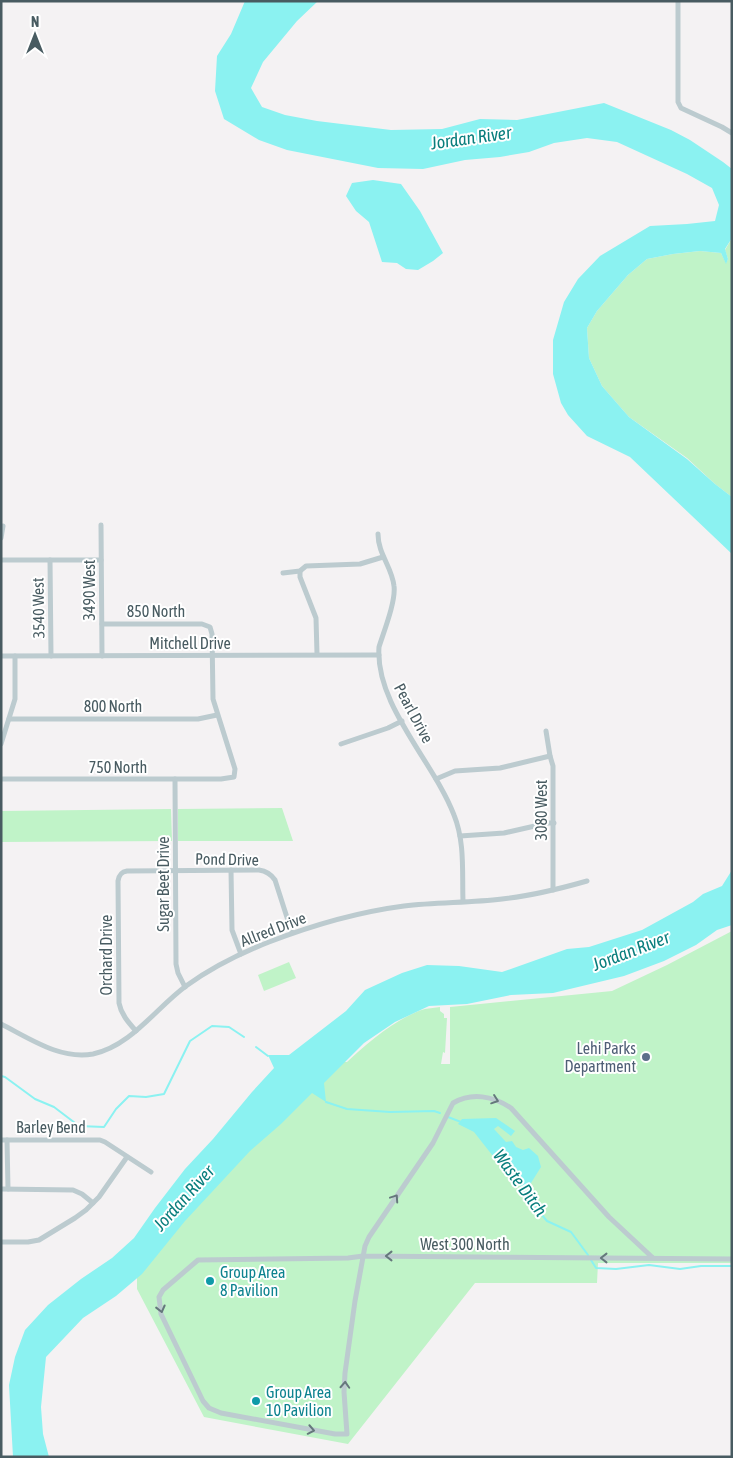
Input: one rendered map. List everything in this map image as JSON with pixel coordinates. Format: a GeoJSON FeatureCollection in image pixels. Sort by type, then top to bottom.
{"type":"FeatureCollection","features":[{"type":"Feature","properties":{"kind":"street"},"geometry":{"type":"LineString","coordinates":[[678,1],[678,102],[681,108],[722,126],[732,133]]}},
{"type":"Feature","properties":{"kind":"street","name":"3490 West"},"geometry":{"type":"LineString","coordinates":[[101,524],[102,656]]}},
{"type":"Feature","properties":{"kind":"street"},"geometry":{"type":"LineString","coordinates":[[1,538],[3,526]]}},
{"type":"Feature","properties":{"kind":"street","name":"Pearl Drive"},"geometry":{"type":"LineString","coordinates":[[378,534],[379,546],[393,580],[394,592],[379,647],[380,672],[402,721],[451,807],[460,836],[463,901]]}},
{"type":"Feature","properties":{"kind":"street"},"geometry":{"type":"LineString","coordinates":[[283,573],[300,571],[306,566],[360,564],[383,557]]}},
{"type":"Feature","properties":{"kind":"street"},"geometry":{"type":"LineString","coordinates":[[1,560],[101,560]]}},
{"type":"Feature","properties":{"kind":"street","name":"3540 West"},"geometry":{"type":"LineString","coordinates":[[50,560],[51,656]]}},
{"type":"Feature","properties":{"kind":"street"},"geometry":{"type":"LineString","coordinates":[[300,571],[300,577],[316,618],[316,654]]}},
{"type":"Feature","properties":{"kind":"street","name":"850 North"},"geometry":{"type":"LineString","coordinates":[[102,624],[202,624],[210,627],[212,631],[212,655]]}},
{"type":"Feature","properties":{"kind":"street"},"geometry":{"type":"LineString","coordinates":[[212,655],[213,699],[217,715]]}},
{"type":"Feature","properties":{"kind":"street","name":"Mitchell Drive"},"geometry":{"type":"LineString","coordinates":[[1,656],[379,655]]}},
{"type":"Feature","properties":{"kind":"street"},"geometry":{"type":"LineString","coordinates":[[1,744],[15,699],[15,656]]}},
{"type":"Feature","properties":{"kind":"street","name":"800 North"},"geometry":{"type":"LineString","coordinates":[[9,719],[198,719],[217,715]]}},
{"type":"Feature","properties":{"kind":"street","name":"750 North"},"geometry":{"type":"LineString","coordinates":[[1,779],[234,777],[236,769],[217,715]]}},
{"type":"Feature","properties":{"kind":"street"},"geometry":{"type":"LineString","coordinates":[[341,744],[388,728],[402,721]]}},
{"type":"Feature","properties":{"kind":"street","name":"3080 West"},"geometry":{"type":"LineString","coordinates":[[546,732],[550,756],[554,766],[553,890]]}},
{"type":"Feature","properties":{"kind":"street"},"geometry":{"type":"LineString","coordinates":[[436,780],[458,770],[500,768],[550,756]]}},
{"type":"Feature","properties":{"kind":"street","name":"Sugar Beet Drive"},"geometry":{"type":"LineString","coordinates":[[175,779],[176,964],[185,987]]}},
{"type":"Feature","properties":{"kind":"street"},"geometry":{"type":"LineString","coordinates":[[460,836],[504,833],[554,823]]}},
{"type":"Feature","properties":{"kind":"street"},"geometry":{"type":"LineString","coordinates":[[231,870],[232,930],[241,954]]}},
{"type":"Feature","properties":{"kind":"street","name":"Pond Drive"},"geometry":{"type":"LineString","coordinates":[[120,874],[127,871],[263,870],[275,880],[292,933]]}},
{"type":"Feature","properties":{"kind":"street","name":"Orchard Drive"},"geometry":{"type":"LineString","coordinates":[[120,874],[118,881],[119,1003],[125,1018],[136,1031]]}},
{"type":"Feature","properties":{"kind":"street","name":"Allred Drive"},"geometry":{"type":"LineString","coordinates":[[1,1024],[55,1050],[78,1055],[92,1054],[107,1049],[136,1031],[185,987],[241,954],[292,933],[350,916],[385,909],[420,904],[513,898],[587,881]]}},
{"type":"Feature","properties":{"kind":"street"},"geometry":{"type":"LineString","coordinates":[[363,1256],[369,1237],[433,1143],[452,1103],[459,1099],[475,1096],[493,1099],[511,1108],[609,1217],[653,1258]]}},
{"type":"Feature","properties":{"kind":"street"},"geometry":{"type":"LineString","coordinates":[[4,1140],[8,1189]]}},
{"type":"Feature","properties":{"kind":"street","name":"Barley Bend"},"geometry":{"type":"LineString","coordinates":[[4,1140],[100,1140],[150,1172]]}},
{"type":"Feature","properties":{"kind":"street"},"geometry":{"type":"LineString","coordinates":[[1,1242],[39,1240],[75,1218],[104,1191],[127,1157]]}},
{"type":"Feature","properties":{"kind":"street"},"geometry":{"type":"LineString","coordinates":[[1,1189],[73,1190],[82,1194],[93,1203]]}},
{"type":"Feature","properties":{"kind":"street","name":"West 300 North"},"geometry":{"type":"LineString","coordinates":[[363,1256],[355,1301],[344,1392],[347,1434],[336,1434],[221,1413],[214,1411],[206,1405],[159,1304],[159,1297],[163,1290],[198,1260],[348,1258],[363,1256],[732,1259]]}},
{"type":"Feature","properties":{"kind":"green space"},"geometry":{"type":"Polygon","coordinates":[[[732,238],[732,497],[687,458],[629,417],[602,386],[589,358],[587,328],[597,311],[628,275],[647,259],[700,251],[721,253],[726,263],[728,259],[725,250],[732,238]]]}},
{"type":"Feature","properties":{"kind":"green space"},"geometry":{"type":"Polygon","coordinates":[[[282,808],[293,841],[178,841],[178,809],[282,808]]]}},
{"type":"Feature","properties":{"kind":"green space"},"geometry":{"type":"Polygon","coordinates":[[[171,809],[172,841],[1,842],[1,811],[171,809]]]}},
{"type":"Feature","properties":{"kind":"green space"},"geometry":{"type":"Polygon","coordinates":[[[732,931],[732,1263],[598,1263],[597,1283],[475,1283],[348,1444],[204,1417],[137,1289],[137,1273],[244,1147],[334,1061],[347,1062],[373,1039],[394,1024],[425,1009],[440,1007],[444,1018],[447,1018],[445,1053],[443,1052],[441,1064],[450,1064],[450,1007],[612,991],[732,931]]]}},
{"type":"Feature","properties":{"kind":"green space"},"geometry":{"type":"Polygon","coordinates":[[[289,962],[296,978],[264,991],[258,975],[289,962]]]}},
{"type":"Feature","properties":{"kind":"water","name":"Jordan River"},"geometry":{"type":"Polygon","coordinates":[[[245,1],[318,1],[297,21],[263,62],[251,88],[262,107],[285,115],[391,130],[442,129],[480,119],[517,120],[604,103],[671,130],[690,140],[732,169],[732,238],[725,249],[728,259],[726,264],[721,253],[700,251],[647,259],[628,275],[597,311],[587,328],[589,358],[602,386],[629,417],[687,459],[732,497],[732,554],[630,457],[587,436],[568,415],[561,403],[553,374],[553,340],[564,302],[578,279],[600,256],[650,226],[715,221],[719,205],[712,188],[687,174],[617,142],[587,138],[554,143],[529,152],[465,160],[423,169],[378,168],[287,150],[259,140],[224,119],[215,91],[217,56],[231,34],[245,1]]]}},
{"type":"Feature","properties":{"kind":"water"},"geometry":{"type":"Polygon","coordinates":[[[373,180],[401,184],[420,211],[443,253],[418,270],[406,269],[397,263],[382,262],[369,222],[356,211],[346,196],[352,183],[373,180]]]}},
{"type":"Feature","properties":{"kind":"water","name":"Jordan River"},"geometry":{"type":"Polygon","coordinates":[[[732,870],[732,925],[717,930],[696,945],[664,961],[624,976],[553,993],[511,995],[467,1004],[429,1006],[395,1022],[364,1043],[324,1083],[326,1102],[312,1093],[250,1151],[185,1221],[142,1274],[116,1296],[83,1318],[46,1357],[41,1407],[43,1434],[49,1457],[13,1457],[9,1385],[15,1357],[25,1330],[48,1305],[112,1258],[134,1238],[185,1169],[274,1068],[268,1055],[289,1055],[346,1011],[365,990],[402,973],[427,965],[459,966],[502,972],[567,949],[589,947],[642,930],[693,902],[703,894],[722,886],[732,870]]]}},
{"type":"Feature","properties":{"kind":"water"},"geometry":{"type":"Polygon","coordinates":[[[496,1118],[515,1131],[511,1136],[498,1126],[494,1129],[506,1142],[512,1141],[516,1147],[523,1150],[529,1148],[538,1156],[541,1167],[531,1183],[531,1189],[524,1187],[505,1165],[496,1160],[474,1132],[458,1124],[462,1119],[496,1118]]]}},
{"type":"Feature","properties":{"kind":"waterway"},"geometry":{"type":"LineString","coordinates":[[1,1076],[35,1099],[54,1107],[79,1126],[104,1127],[116,1109],[129,1096],[146,1097],[164,1094],[190,1041],[212,1026],[229,1027],[244,1037]]}},
{"type":"Feature","properties":{"kind":"waterway"},"geometry":{"type":"LineString","coordinates":[[256,1047],[268,1056]]}},
{"type":"Feature","properties":{"kind":"waterway","name":"Waste Ditch"},"geometry":{"type":"LineString","coordinates":[[326,1102],[347,1109],[390,1112],[434,1111],[440,1113]]}},
{"type":"Feature","properties":{"kind":"waterway","name":"Waste Ditch"},"geometry":{"type":"LineString","coordinates":[[448,1117],[461,1122]]}},
{"type":"Feature","properties":{"kind":"waterway","name":"Waste Ditch"},"geometry":{"type":"LineString","coordinates":[[520,1182],[531,1202],[547,1221],[571,1232],[588,1255]]}},
{"type":"Feature","properties":{"kind":"waterway","name":"Waste Ditch"},"geometry":{"type":"LineString","coordinates":[[591,1260],[596,1268],[616,1269],[649,1265],[680,1269],[701,1266],[732,1266]]}},
{"type":"Feature","properties":{"kind":"place","name":"Lehi Parks Department"},"geometry":{"type":"Point","coordinates":[646,1057]}},
{"type":"Feature","properties":{"kind":"place","name":"Group Area 8 Pavilion"},"geometry":{"type":"Point","coordinates":[210,1281]}},
{"type":"Feature","properties":{"kind":"place","name":"Group Area 10 Pavilion"},"geometry":{"type":"Point","coordinates":[256,1401]}}]}
